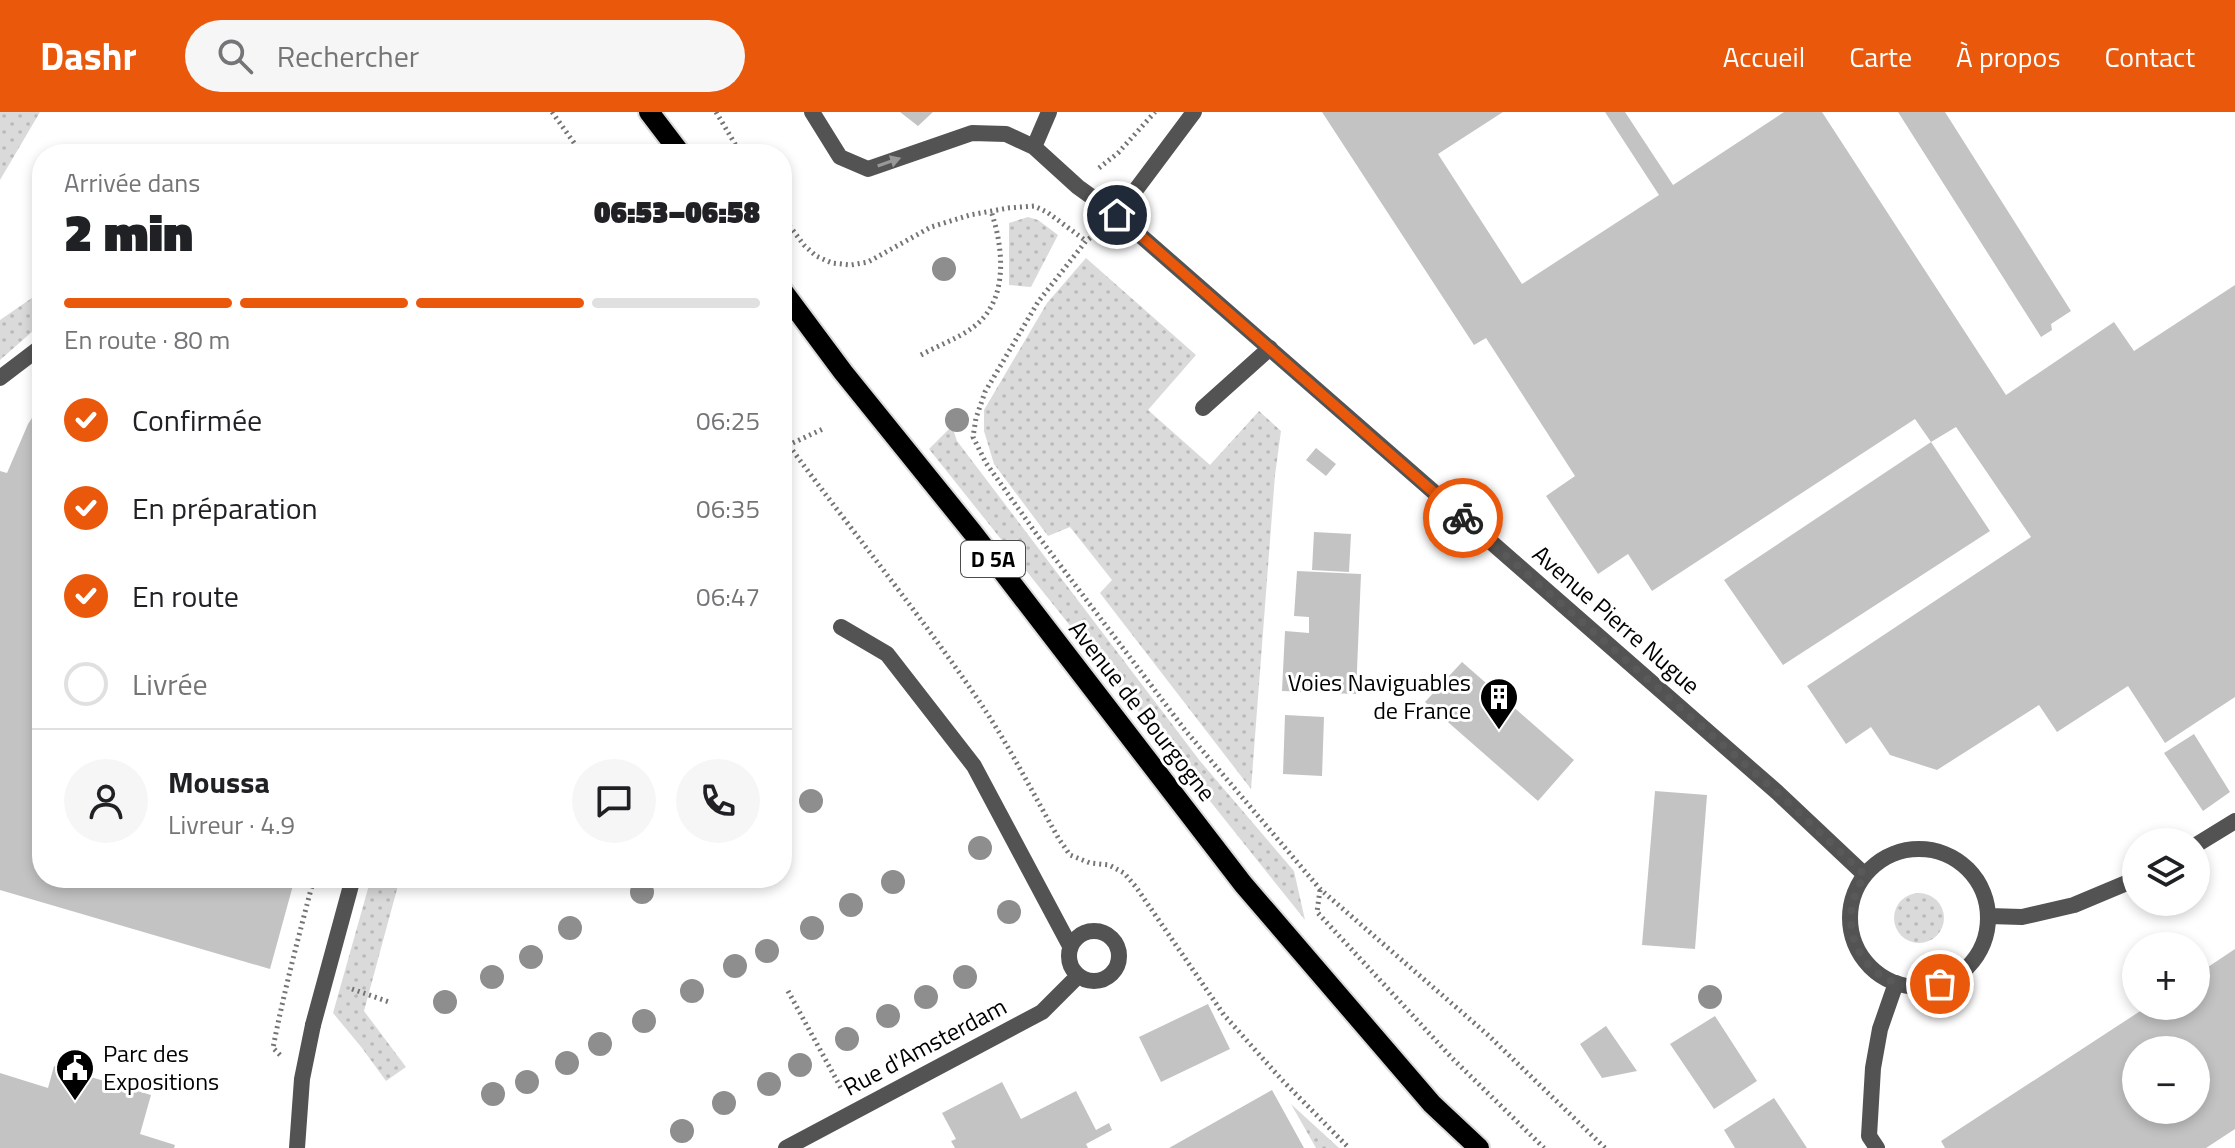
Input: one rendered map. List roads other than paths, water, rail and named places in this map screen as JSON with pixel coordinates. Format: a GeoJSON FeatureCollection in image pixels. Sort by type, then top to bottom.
{"type":"FeatureCollection","features":[{"type":"Feature","properties":{"kind":"main road"},"geometry":{"type":"LineString","coordinates":[[649,112],[673,144]]}},
{"type":"Feature","properties":{"kind":"main road","name":"Avenue de Bourgogne"},"geometry":{"type":"LineString","coordinates":[[792,303],[1243,884],[1432,1104],[1479,1148]]}},
{"type":"Feature","properties":{"kind":"street"},"geometry":{"type":"LineString","coordinates":[[812,112],[840,157],[868,169],[972,133],[1006,134],[1034,147],[1049,112]]}},
{"type":"Feature","properties":{"kind":"street"},"geometry":{"type":"LineString","coordinates":[[1117,215],[1194,112]]}},
{"type":"Feature","properties":{"kind":"street","name":"Avenue Pierre Nugue"},"geometry":{"type":"LineString","coordinates":[[1034,147],[1078,187],[1117,215],[1778,793],[1865,875]]}},
{"type":"Feature","properties":{"kind":"street"},"geometry":{"type":"LineString","coordinates":[[1203,408],[1270,348]]}},
{"type":"Feature","properties":{"kind":"street"},"geometry":{"type":"LineString","coordinates":[[0,378],[32,354]]}},
{"type":"Feature","properties":{"kind":"street"},"geometry":{"type":"LineString","coordinates":[[841,627],[887,654],[974,766],[1070,946],[1070,962],[1078,976],[1093,981],[1109,976],[1115,970],[1119,954],[1112,939],[1098,931],[1082,934],[1070,946]]}},
{"type":"Feature","properties":{"kind":"street"},"geometry":{"type":"LineString","coordinates":[[2210,836],[2235,821]]}},
{"type":"Feature","properties":{"kind":"street"},"geometry":{"type":"LineString","coordinates":[[1919,849],[1934,850],[1961,863],[1973,874],[1987,901],[1989,916],[1983,945],[1966,970],[1954,978],[1926,987],[1896,983],[1871,968],[1855,944],[1850,915],[1857,887],[1865,875],[1889,856],[1919,849]]}},
{"type":"Feature","properties":{"kind":"street"},"geometry":{"type":"LineString","coordinates":[[1989,916],[2022,917],[2074,905],[2122,885]]}},
{"type":"Feature","properties":{"kind":"street"},"geometry":{"type":"LineString","coordinates":[[297,1148],[302,1079],[313,1025],[350,888]]}},
{"type":"Feature","properties":{"kind":"street","name":"Rue d'Amsterdam"},"geometry":{"type":"LineString","coordinates":[[786,1148],[1042,1012],[1078,976]]}},
{"type":"Feature","properties":{"kind":"street"},"geometry":{"type":"LineString","coordinates":[[1877,1148],[1869,1136],[1873,1068],[1880,1029],[1896,983]]}},
{"type":"Feature","properties":{"kind":"place","name":"Voies Naviguables de France"},"geometry":{"type":"Point","coordinates":[1499,731]}},
{"type":"Feature","properties":{"kind":"place","name":"Parc des Expositions"},"geometry":{"type":"Point","coordinates":[75,1102]}}]}
